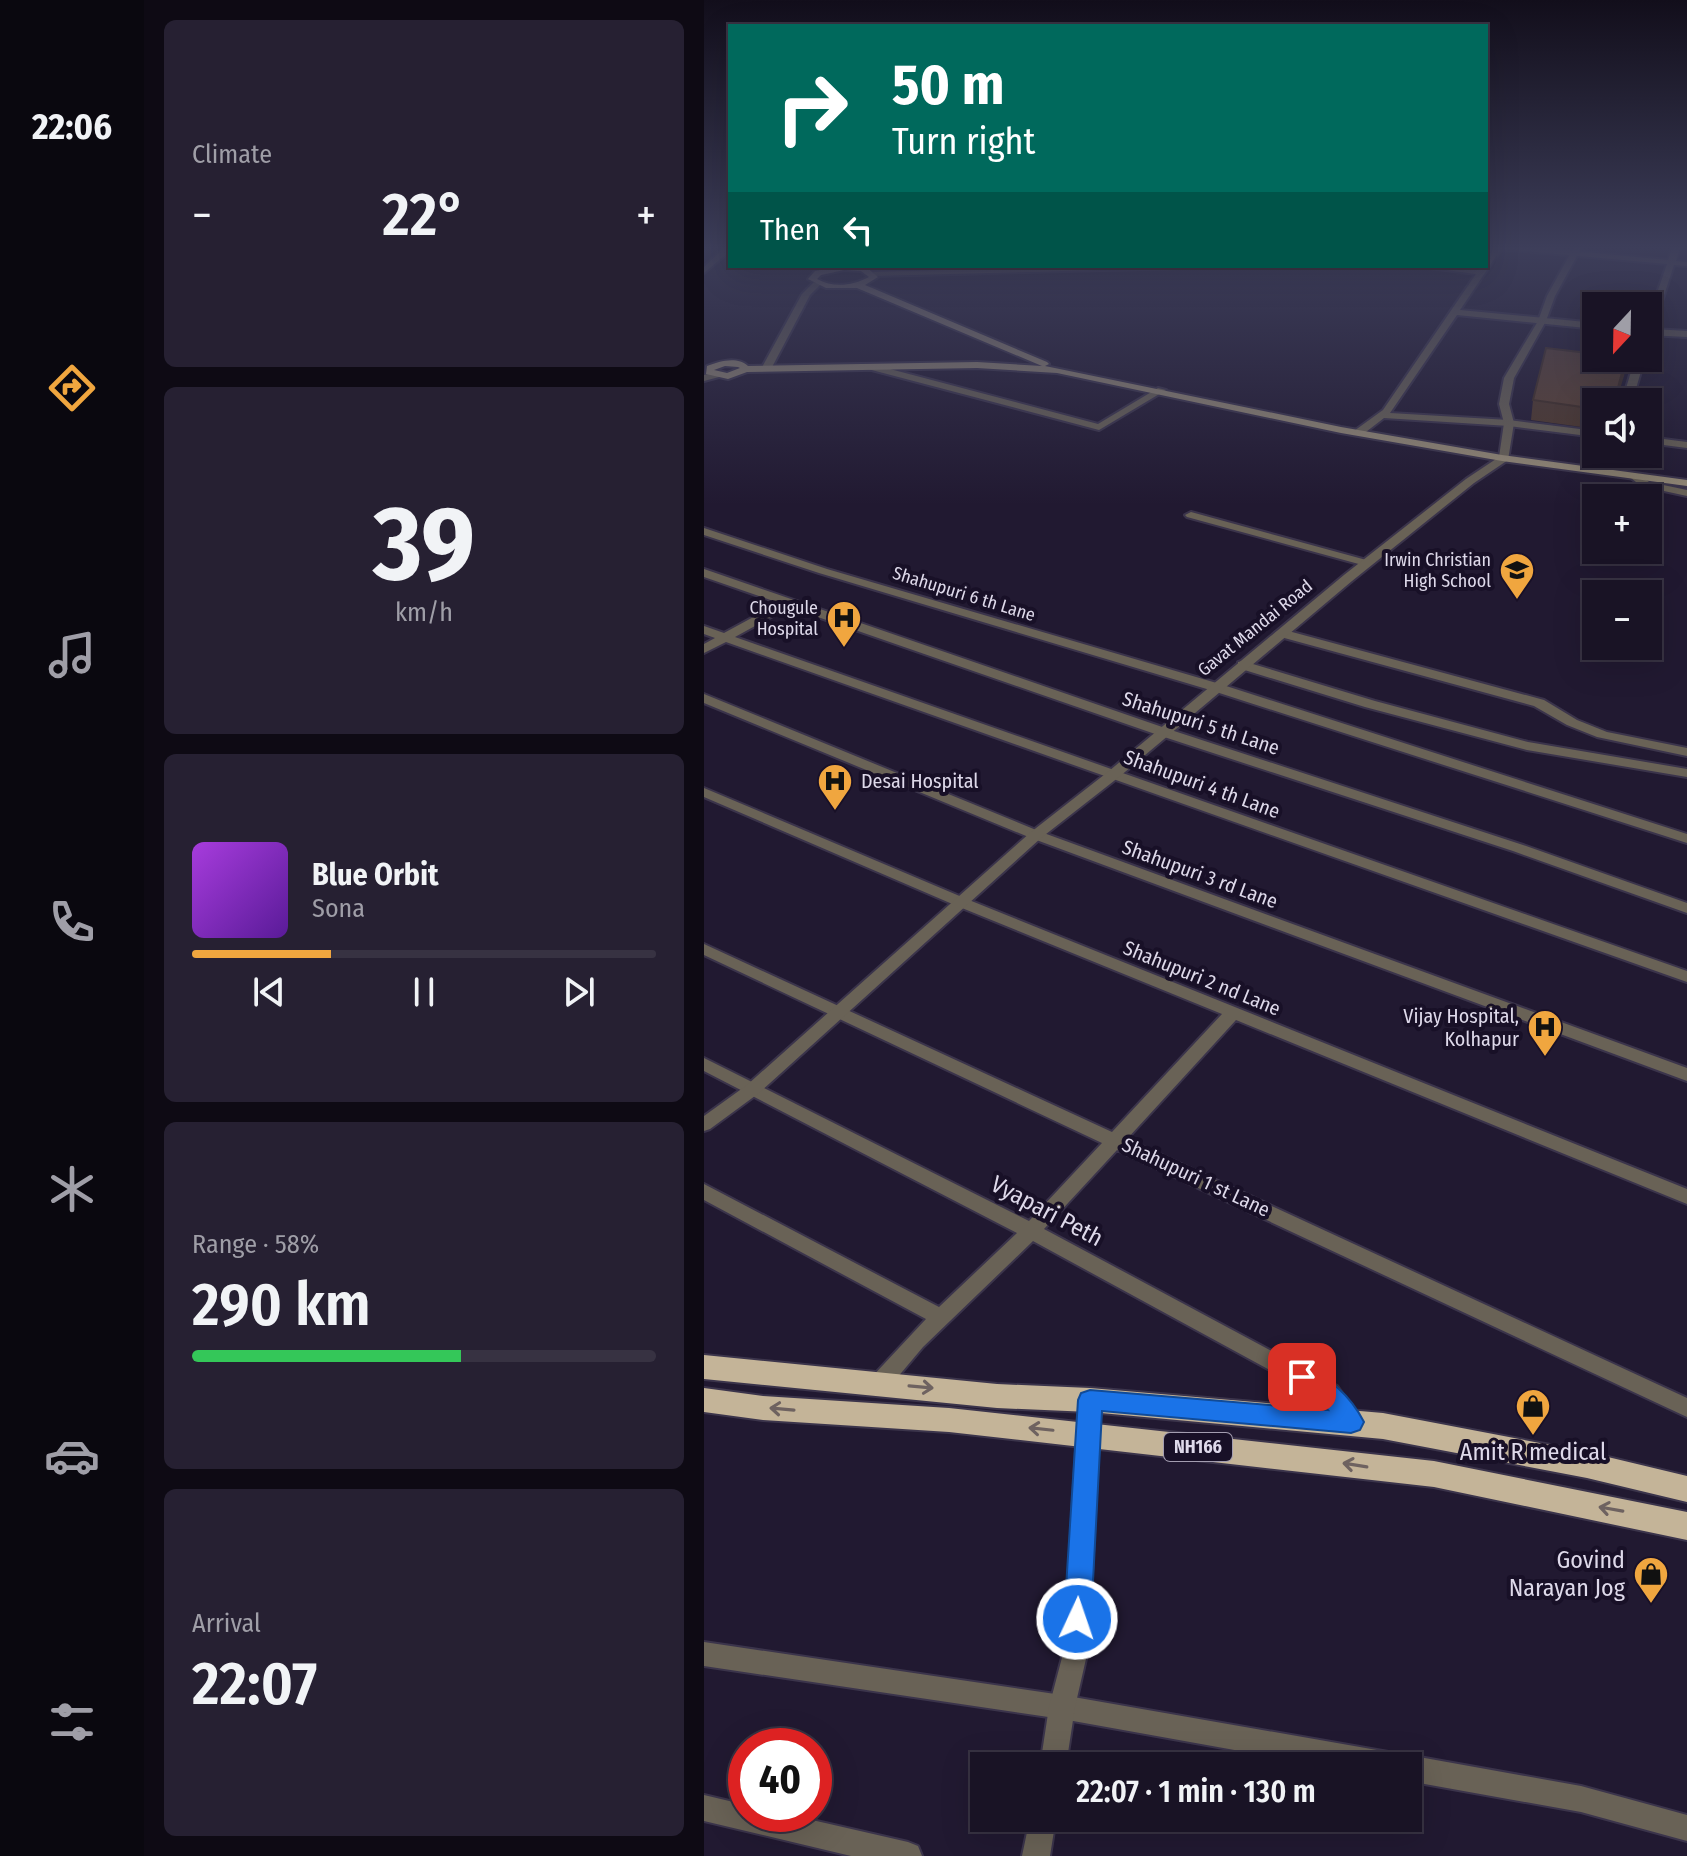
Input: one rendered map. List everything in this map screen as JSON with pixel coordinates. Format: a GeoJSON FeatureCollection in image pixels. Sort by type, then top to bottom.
{"type":"FeatureCollection","features":[{"type":"Feature","properties":{"kind":"highway","name":"NH166"},"geometry":{"type":"LineString","coordinates":[[704,1367],[878,1385],[1351,1422],[1451,1437],[1687,1489]]}},
{"type":"Feature","properties":{"kind":"highway","name":"NH166"},"geometry":{"type":"LineString","coordinates":[[704,1400],[763,1408],[949,1420],[1434,1474],[1687,1526]]}},
{"type":"Feature","properties":{"kind":"main road"},"geometry":{"type":"LineString","coordinates":[[967,332],[1057,370]]}},
{"type":"Feature","properties":{"kind":"main road"},"geometry":{"type":"LineString","coordinates":[[708,369],[734,375],[746,369],[977,365],[1057,370],[1358,433],[1504,458],[1687,483]]}},
{"type":"Feature","properties":{"kind":"street"},"geometry":{"type":"LineString","coordinates":[[766,369],[786,332]]}},
{"type":"Feature","properties":{"kind":"street"},"geometry":{"type":"LineString","coordinates":[[1358,433],[1382,415],[1441,332]]}},
{"type":"Feature","properties":{"kind":"street"},"geometry":{"type":"LineString","coordinates":[[1504,458],[1509,423],[1504,404],[1509,378],[1536,332]]}},
{"type":"Feature","properties":{"kind":"street"},"geometry":{"type":"LineString","coordinates":[[1662,332],[1687,334]]}},
{"type":"Feature","properties":{"kind":"street"},"geometry":{"type":"LineString","coordinates":[[871,367],[1099,427],[1161,390]]}},
{"type":"Feature","properties":{"kind":"street"},"geometry":{"type":"LineString","coordinates":[[1382,415],[1509,423],[1582,432]]}},
{"type":"Feature","properties":{"kind":"street"},"geometry":{"type":"LineString","coordinates":[[1662,442],[1687,445]]}},
{"type":"Feature","properties":{"kind":"street","name":"Gavat Mandai Road"},"geometry":{"type":"LineString","coordinates":[[963,903],[1036,835],[1114,774],[1215,687],[1366,563],[1504,458]]}},
{"type":"Feature","properties":{"kind":"street"},"geometry":{"type":"LineString","coordinates":[[1635,476],[1645,484],[1687,493]]}},
{"type":"Feature","properties":{"kind":"street"},"geometry":{"type":"LineString","coordinates":[[1191,515],[1366,563]]}},
{"type":"Feature","properties":{"kind":"street","name":"Shahupuri 6 th Lane"},"geometry":{"type":"LineString","coordinates":[[704,531],[823,571],[1215,687],[1687,839]]}},
{"type":"Feature","properties":{"kind":"street","name":"Shahupuri 5 th Lane"},"geometry":{"type":"LineString","coordinates":[[704,573],[1163,732],[1518,848],[1687,908]]}},
{"type":"Feature","properties":{"kind":"street"},"geometry":{"type":"LineString","coordinates":[[704,649],[789,602]]}},
{"type":"Feature","properties":{"kind":"street","name":"Shahupuri 4 th Lane"},"geometry":{"type":"LineString","coordinates":[[704,630],[1687,977]]}},
{"type":"Feature","properties":{"kind":"street"},"geometry":{"type":"LineString","coordinates":[[1281,633],[1539,703],[1551,707],[1573,724],[1591,730],[1687,752]]}},
{"type":"Feature","properties":{"kind":"street"},"geometry":{"type":"LineString","coordinates":[[1243,665],[1370,704],[1527,746],[1687,773]]}},
{"type":"Feature","properties":{"kind":"street","name":"Shahupuri 3 rd Lane"},"geometry":{"type":"LineString","coordinates":[[704,698],[1036,835],[1687,1075]]}},
{"type":"Feature","properties":{"kind":"street","name":"Shahupuri 2 nd Lane"},"geometry":{"type":"LineString","coordinates":[[704,792],[1232,1014],[1687,1197]]}},
{"type":"Feature","properties":{"kind":"street"},"geometry":{"type":"LineString","coordinates":[[704,1125],[753,1089],[837,1011],[963,903]]}},
{"type":"Feature","properties":{"kind":"street","name":"Shahupuri 1 st Lane"},"geometry":{"type":"LineString","coordinates":[[704,949],[1687,1408]]}},
{"type":"Feature","properties":{"kind":"street"},"geometry":{"type":"LineString","coordinates":[[878,1385],[940,1317],[1031,1231],[1232,1014]]}},
{"type":"Feature","properties":{"kind":"street","name":"Vyapari Peth"},"geometry":{"type":"LineString","coordinates":[[704,1064],[1031,1231],[1329,1392],[1351,1422]]}},
{"type":"Feature","properties":{"kind":"street"},"geometry":{"type":"LineString","coordinates":[[704,1191],[940,1317]]}},
{"type":"Feature","properties":{"kind":"street"},"geometry":{"type":"LineString","coordinates":[[1055,1752],[1076,1650],[1090,1400]]}},
{"type":"Feature","properties":{"kind":"street"},"geometry":{"type":"LineString","coordinates":[[704,1654],[1062,1707],[1315,1752]]}},
{"type":"Feature","properties":{"kind":"street"},"geometry":{"type":"LineString","coordinates":[[1422,1771],[1581,1799],[1687,1828]]}},
{"type":"Feature","properties":{"kind":"street"},"geometry":{"type":"LineString","coordinates":[[704,1808],[908,1856]]}},
{"type":"Feature","properties":{"kind":"street"},"geometry":{"type":"LineString","coordinates":[[1036,1856],[1040,1832]]}},
{"type":"Feature","properties":{"kind":"building"},"geometry":{"type":"Polygon","coordinates":[[[1546,348],[1582,352],[1582,372],[1622,372],[1618,388],[1582,388],[1582,407],[1533,400],[1546,348]]]}},
{"type":"Feature","properties":{"kind":"place","name":"Irwin Christian High School"},"geometry":{"type":"Point","coordinates":[1517,601]}},
{"type":"Feature","properties":{"kind":"place","name":"Chougule Hospital"},"geometry":{"type":"Point","coordinates":[844,649]}},
{"type":"Feature","properties":{"kind":"place","name":"Desai Hospital"},"geometry":{"type":"Point","coordinates":[835,812]}},
{"type":"Feature","properties":{"kind":"place","name":"Vijay Hospital, Kolhapur"},"geometry":{"type":"Point","coordinates":[1545,1058]}},
{"type":"Feature","properties":{"kind":"place","name":"Amit R medical"},"geometry":{"type":"Point","coordinates":[1533,1437]}},
{"type":"Feature","properties":{"kind":"place","name":"Govind Narayan Jog"},"geometry":{"type":"Point","coordinates":[1651,1605]}},
{"type":"Feature","properties":{"kind":"route"},"geometry":{"type":"LineString","coordinates":[[1077,1619],[1090,1400],[1351,1422],[1329,1392],[1302,1377]]}}]}
